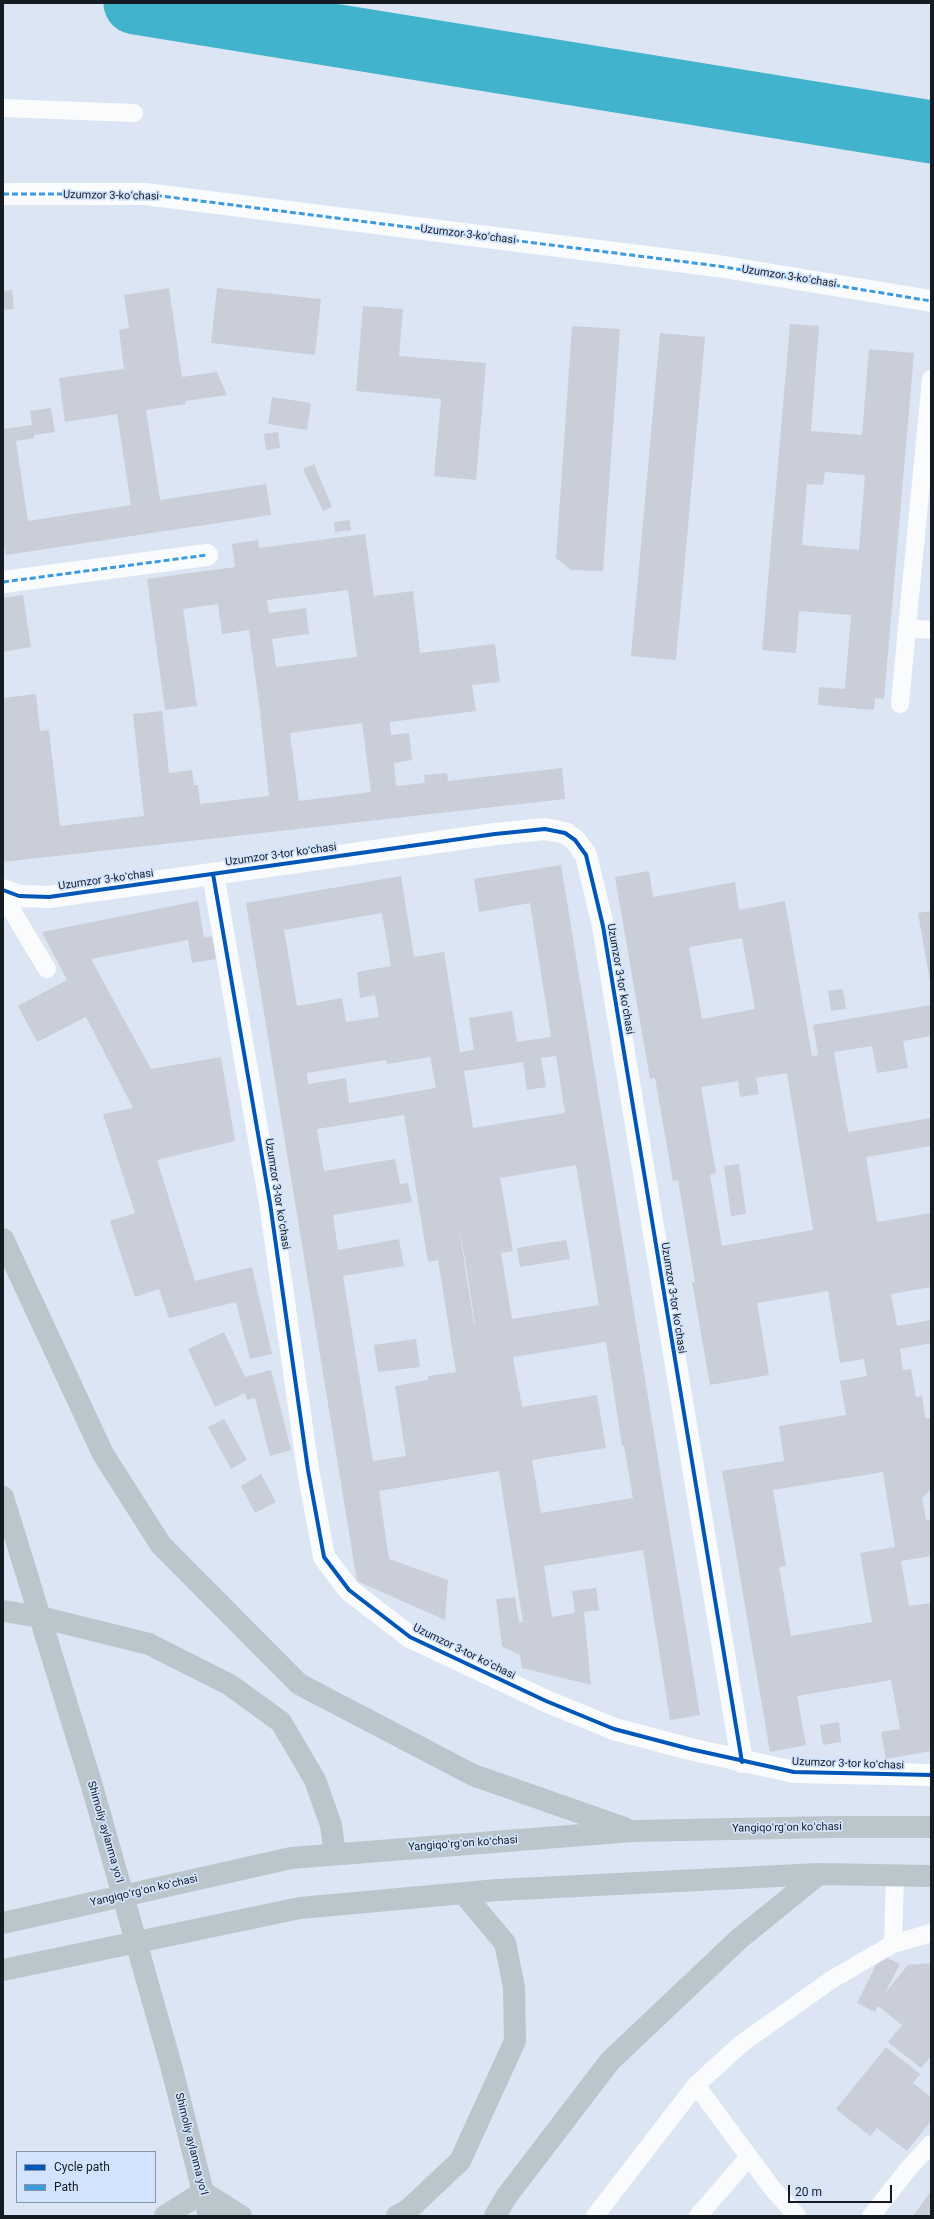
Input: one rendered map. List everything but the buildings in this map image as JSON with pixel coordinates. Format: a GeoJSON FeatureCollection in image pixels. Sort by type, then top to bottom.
{"type":"FeatureCollection","features":[{"type":"Feature","properties":{"kind":"main road"},"geometry":{"type":"LineString","coordinates":[[3,1239],[103,1454],[161,1546],[299,1684],[473,1775],[633,1831]]}},
{"type":"Feature","properties":{"kind":"main road","name":"Shimoliy aylanma yoʻl"},"geometry":{"type":"LineString","coordinates":[[3,1497],[92,1786],[172,2069],[209,2216]]}},
{"type":"Feature","properties":{"kind":"main road"},"geometry":{"type":"LineString","coordinates":[[3,1611],[40,1617],[149,1644],[230,1685],[281,1722],[315,1780],[331,1824],[335,1854]]}},
{"type":"Feature","properties":{"kind":"main road","name":"Yangiqoʻrgʻon koʻchasi"},"geometry":{"type":"LineString","coordinates":[[3,1923],[291,1858],[633,1831],[832,1827],[931,1827]]}},
{"type":"Feature","properties":{"kind":"main road"},"geometry":{"type":"LineString","coordinates":[[495,2216],[506,2197],[610,2061],[739,1939],[819,1874]]}},
{"type":"Feature","properties":{"kind":"main road"},"geometry":{"type":"LineString","coordinates":[[3,1970],[300,1908],[463,1893],[819,1874],[931,1876]]}},
{"type":"Feature","properties":{"kind":"main road"},"geometry":{"type":"LineString","coordinates":[[397,2216],[408,2210],[460,2161],[515,2040],[514,1987],[505,1943],[463,1893]]}},
{"type":"Feature","properties":{"kind":"main road"},"geometry":{"type":"LineString","coordinates":[[166,2216],[203,2192],[241,2216]]}},
{"type":"Feature","properties":{"kind":"street","name":"Uzumzor 3-koʻchasi"},"geometry":{"type":"LineString","coordinates":[[3,194],[145,194],[718,266],[931,301]]}},
{"type":"Feature","properties":{"kind":"street"},"geometry":{"type":"LineString","coordinates":[[3,582],[208,555]]}},
{"type":"Feature","properties":{"kind":"street","name":"Uzumzor 3-tor koʻchasi"},"geometry":{"type":"LineString","coordinates":[[742,1762],[602,926],[586,855],[575,840],[565,833],[545,829],[494,834],[213,874],[270,1203],[308,1470],[324,1557],[349,1590],[410,1637],[546,1702],[614,1729],[742,1762],[794,1772],[931,1775]]}},
{"type":"Feature","properties":{"kind":"street","name":"Uzumzor 3-koʻchasi"},"geometry":{"type":"LineString","coordinates":[[3,890],[19,896],[48,897],[213,874]]}},
{"type":"Feature","properties":{"kind":"lane"},"geometry":{"type":"LineString","coordinates":[[3,108],[134,113]]}},
{"type":"Feature","properties":{"kind":"lane"},"geometry":{"type":"LineString","coordinates":[[900,704],[931,379]]}},
{"type":"Feature","properties":{"kind":"lane"},"geometry":{"type":"LineString","coordinates":[[907,628],[931,630]]}},
{"type":"Feature","properties":{"kind":"lane"},"geometry":{"type":"LineString","coordinates":[[3,896],[47,969]]}},
{"type":"Feature","properties":{"kind":"lane"},"geometry":{"type":"LineString","coordinates":[[893,1944],[895,1875]]}},
{"type":"Feature","properties":{"kind":"lane"},"geometry":{"type":"LineString","coordinates":[[603,2213],[696,2085],[754,2035],[831,1980],[893,1944],[931,1933]]}},
{"type":"Feature","properties":{"kind":"lane"},"geometry":{"type":"LineString","coordinates":[[696,2085],[749,2157],[797,2216]]}},
{"type":"Feature","properties":{"kind":"lane"},"geometry":{"type":"LineString","coordinates":[[871,2216],[909,2168],[931,2144]]}},
{"type":"Feature","properties":{"kind":"lane"},"geometry":{"type":"LineString","coordinates":[[698,2216],[749,2157]]}},
{"type":"Feature","properties":{"kind":"waterway"},"geometry":{"type":"LineString","coordinates":[[135,3],[931,132]]}},
{"type":"Feature","properties":{"kind":"marked path"},"geometry":{"type":"LineString","coordinates":[[3,194],[145,194],[718,266],[931,301]]}},
{"type":"Feature","properties":{"kind":"marked path"},"geometry":{"type":"LineString","coordinates":[[3,582],[207,555]]}},
{"type":"Feature","properties":{"kind":"cycle path"},"geometry":{"type":"LineString","coordinates":[[3,890],[19,896],[49,897],[495,834],[545,829],[565,833],[575,840],[586,855],[603,926],[742,1762]]}},
{"type":"Feature","properties":{"kind":"cycle path"},"geometry":{"type":"LineString","coordinates":[[213,874],[270,1203],[308,1470],[324,1557],[349,1590],[410,1637],[546,1701],[614,1729],[690,1749],[794,1772],[931,1775]]}}]}
